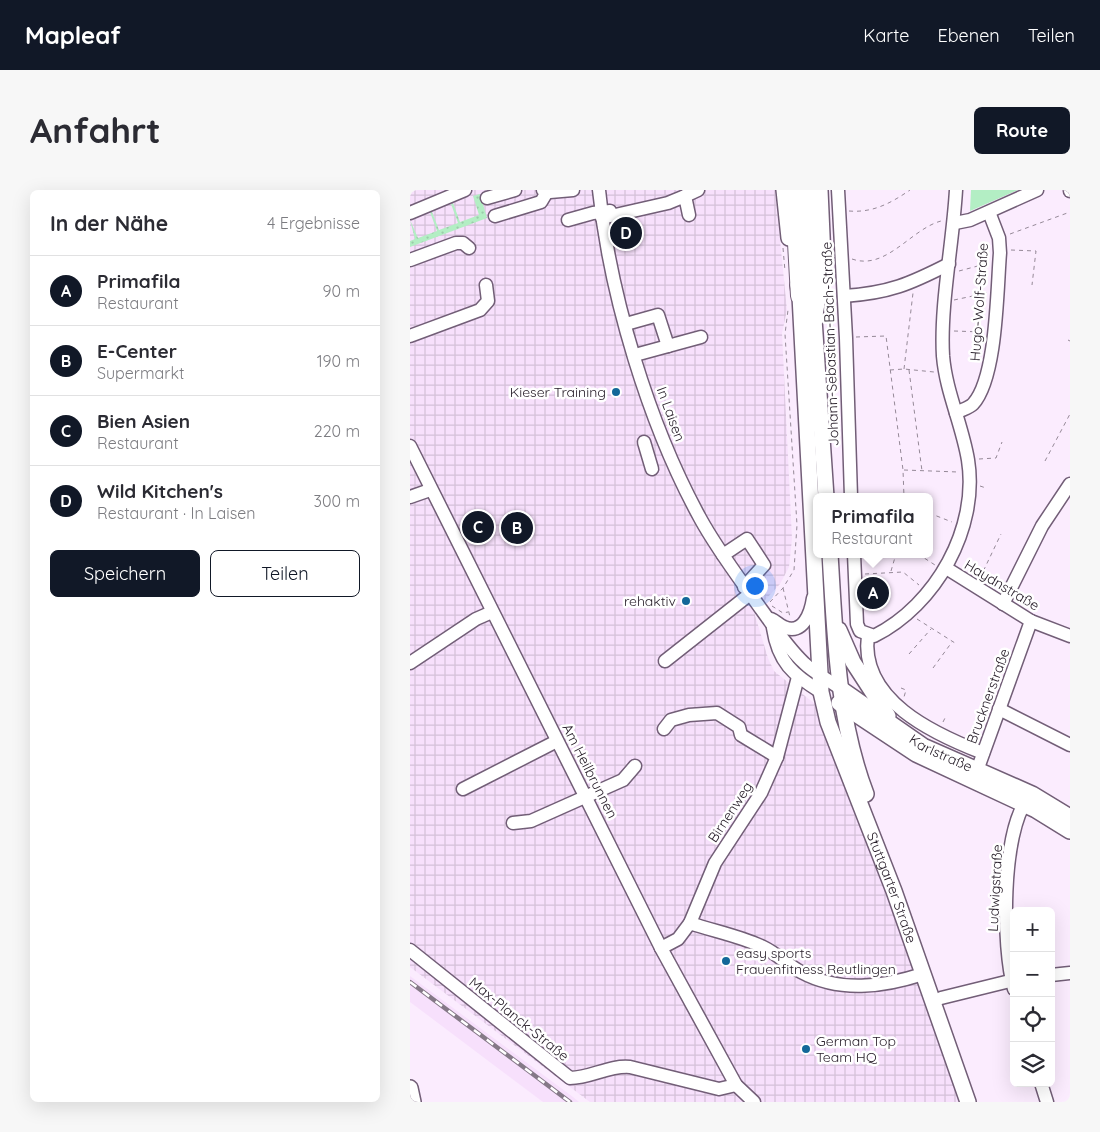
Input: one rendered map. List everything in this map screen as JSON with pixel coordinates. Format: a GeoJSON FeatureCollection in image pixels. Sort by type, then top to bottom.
{"type":"FeatureCollection","features":[{"type":"Feature","properties":{"kind":"highway"},"geometry":{"type":"LineString","coordinates":[[794,190],[800,296]]}},
{"type":"Feature","properties":{"kind":"highway"},"geometry":{"type":"LineString","coordinates":[[807,190],[814,319]]}},
{"type":"Feature","properties":{"kind":"main road"},"geometry":{"type":"LineString","coordinates":[[784,190],[791,255],[800,296],[806,397],[819,493]]}},
{"type":"Feature","properties":{"kind":"main road"},"geometry":{"type":"LineString","coordinates":[[819,493],[814,319],[822,279],[823,258],[820,190]]}},
{"type":"Feature","properties":{"kind":"main road","name":"Stuttgarter Straße"},"geometry":{"type":"LineString","coordinates":[[816,558],[814,588],[820,674],[830,694],[923,974],[968,1102]]}},
{"type":"Feature","properties":{"kind":"main road"},"geometry":{"type":"LineString","coordinates":[[830,558],[837,659],[830,694]]}},
{"type":"Feature","properties":{"kind":"main road"},"geometry":{"type":"LineString","coordinates":[[834,617],[853,662],[892,732]]}},
{"type":"Feature","properties":{"kind":"main road","name":"Karlstraße"},"geometry":{"type":"LineString","coordinates":[[830,694],[892,732]]}},
{"type":"Feature","properties":{"kind":"main road","name":"Karlstraße"},"geometry":{"type":"LineString","coordinates":[[830,694],[844,707],[892,732],[923,746],[976,775],[1070,817]]}},
{"type":"Feature","properties":{"kind":"main road","name":"Stuttgarter Straße"},"geometry":{"type":"LineString","coordinates":[[844,707],[853,757],[978,1102]]}},
{"type":"Feature","properties":{"kind":"main road"},"geometry":{"type":"LineString","coordinates":[[853,757],[857,738],[862,733],[871,731],[892,732]]}},
{"type":"Feature","properties":{"kind":"main road","name":"Karlstraße"},"geometry":{"type":"LineString","coordinates":[[1028,799],[1070,831]]}},
{"type":"Feature","properties":{"kind":"main road"},"geometry":{"type":"LineString","coordinates":[[410,1088],[413,1102]]}},
{"type":"Feature","properties":{"kind":"street"},"geometry":{"type":"LineString","coordinates":[[410,213],[465,190]]}},
{"type":"Feature","properties":{"kind":"street"},"geometry":{"type":"LineString","coordinates":[[487,198],[515,190]]}},
{"type":"Feature","properties":{"kind":"street"},"geometry":{"type":"LineString","coordinates":[[495,216],[541,202],[545,191],[573,190]]}},
{"type":"Feature","properties":{"kind":"street","name":"In Laisen"},"geometry":{"type":"LineString","coordinates":[[599,190],[605,214],[607,254],[626,324],[667,448],[682,482],[700,519],[747,591],[805,664],[820,674]]}},
{"type":"Feature","properties":{"kind":"street"},"geometry":{"type":"LineString","coordinates":[[568,220],[659,205],[698,190]]}},
{"type":"Feature","properties":{"kind":"street","name":"Johann-Sebastian-Bach-Straße"},"geometry":{"type":"LineString","coordinates":[[838,190],[846,338],[851,493]]}},
{"type":"Feature","properties":{"kind":"street"},"geometry":{"type":"LineString","coordinates":[[854,558],[857,624],[860,631],[874,636],[883,632],[908,613],[929,594],[945,570],[968,505],[969,466],[945,373],[944,330],[956,190]]}},
{"type":"Feature","properties":{"kind":"street"},"geometry":{"type":"LineString","coordinates":[[954,223],[989,212],[1037,190]]}},
{"type":"Feature","properties":{"kind":"street"},"geometry":{"type":"LineString","coordinates":[[685,196],[689,215]]}},
{"type":"Feature","properties":{"kind":"street","name":"Hugo-Wolf-Straße"},"geometry":{"type":"LineString","coordinates":[[956,413],[973,404],[988,374],[994,333],[999,249],[989,212]]}},
{"type":"Feature","properties":{"kind":"street"},"geometry":{"type":"LineString","coordinates":[[410,260],[456,243],[463,242],[469,248]]}},
{"type":"Feature","properties":{"kind":"street"},"geometry":{"type":"LineString","coordinates":[[844,296],[878,294],[949,269]]}},
{"type":"Feature","properties":{"kind":"street"},"geometry":{"type":"LineString","coordinates":[[410,336],[480,310],[488,300],[486,285]]}},
{"type":"Feature","properties":{"kind":"street"},"geometry":{"type":"LineString","coordinates":[[626,324],[658,315],[668,346]]}},
{"type":"Feature","properties":{"kind":"street"},"geometry":{"type":"LineString","coordinates":[[635,355],[701,337]]}},
{"type":"Feature","properties":{"kind":"street"},"geometry":{"type":"LineString","coordinates":[[644,442],[652,469]]}},
{"type":"Feature","properties":{"kind":"street","name":"Am Heilbrunnen"},"geometry":{"type":"LineString","coordinates":[[410,446],[430,490],[661,948],[736,1085],[752,1101]]}},
{"type":"Feature","properties":{"kind":"street"},"geometry":{"type":"LineString","coordinates":[[1003,604],[1042,526],[1070,484]]}},
{"type":"Feature","properties":{"kind":"street"},"geometry":{"type":"LineString","coordinates":[[410,497],[430,490]]}},
{"type":"Feature","properties":{"kind":"street"},"geometry":{"type":"LineString","coordinates":[[665,661],[747,591],[764,565],[747,539],[723,555]]}},
{"type":"Feature","properties":{"kind":"street","name":"Haydnstraße"},"geometry":{"type":"LineString","coordinates":[[945,570],[1031,621],[1070,636]]}},
{"type":"Feature","properties":{"kind":"street"},"geometry":{"type":"LineString","coordinates":[[769,621],[792,629],[805,623],[811,611],[814,588]]}},
{"type":"Feature","properties":{"kind":"street"},"geometry":{"type":"LineString","coordinates":[[410,663],[476,619],[492,612]]}},
{"type":"Feature","properties":{"kind":"street","name":"In Laisen"},"geometry":{"type":"LineString","coordinates":[[769,621],[775,644],[786,665],[798,677],[830,694]]}},
{"type":"Feature","properties":{"kind":"street","name":"Brucknerstraße"},"geometry":{"type":"LineString","coordinates":[[976,775],[1031,621]]}},
{"type":"Feature","properties":{"kind":"street"},"geometry":{"type":"LineString","coordinates":[[868,635],[866,648],[870,667],[882,689],[908,716],[943,737],[983,753]]}},
{"type":"Feature","properties":{"kind":"street","name":"Birnenweg"},"geometry":{"type":"LineString","coordinates":[[661,948],[678,939],[690,923],[712,870],[761,793],[777,757],[798,677]]}},
{"type":"Feature","properties":{"kind":"street"},"geometry":{"type":"LineString","coordinates":[[999,709],[1070,745]]}},
{"type":"Feature","properties":{"kind":"street"},"geometry":{"type":"LineString","coordinates":[[664,729],[671,720],[690,715],[718,713],[739,727],[741,735],[777,757]]}},
{"type":"Feature","properties":{"kind":"street"},"geometry":{"type":"LineString","coordinates":[[463,789],[558,741]]}},
{"type":"Feature","properties":{"kind":"street"},"geometry":{"type":"LineString","coordinates":[[513,823],[531,821],[623,780],[635,766]]}},
{"type":"Feature","properties":{"kind":"street","name":"Ludwigstraße"},"geometry":{"type":"LineString","coordinates":[[1010,956],[1007,928],[1011,845],[1028,799]]}},
{"type":"Feature","properties":{"kind":"street"},"geometry":{"type":"LineString","coordinates":[[690,923],[763,947],[802,972],[830,983],[852,986],[883,985],[923,974]]}},
{"type":"Feature","properties":{"kind":"street","name":"Max-Planck-Straße"},"geometry":{"type":"LineString","coordinates":[[410,950],[570,1078],[589,1076],[619,1066],[630,1067],[719,1090],[736,1085]]}},
{"type":"Feature","properties":{"kind":"street"},"geometry":{"type":"LineString","coordinates":[[1055,975],[1070,973]]}},
{"type":"Feature","properties":{"kind":"street"},"geometry":{"type":"LineString","coordinates":[[941,998],[1010,984]]}},
{"type":"Feature","properties":{"kind":"street"},"geometry":{"type":"LineString","coordinates":[[1042,1087],[1047,1102]]}},
{"type":"Feature","properties":{"kind":"path"},"geometry":{"type":"LineString","coordinates":[[839,210],[860,212],[884,206],[910,190]]}},
{"type":"Feature","properties":{"kind":"path"},"geometry":{"type":"LineString","coordinates":[[949,269],[999,249],[1070,212]]}},
{"type":"Feature","properties":{"kind":"path"},"geometry":{"type":"LineString","coordinates":[[842,255],[860,262],[879,259],[940,221],[954,223]]}},
{"type":"Feature","properties":{"kind":"path"},"geometry":{"type":"LineString","coordinates":[[782,245],[785,273]]}},
{"type":"Feature","properties":{"kind":"path"},"geometry":{"type":"LineString","coordinates":[[999,249],[1036,251],[1032,285]]}},
{"type":"Feature","properties":{"kind":"path"},"geometry":{"type":"LineString","coordinates":[[904,369],[914,282]]}},
{"type":"Feature","properties":{"kind":"path"},"geometry":{"type":"LineString","coordinates":[[946,301],[997,291]]}},
{"type":"Feature","properties":{"kind":"path"},"geometry":{"type":"LineString","coordinates":[[788,310],[785,334],[797,525],[794,570],[783,588],[768,604],[783,613],[789,612]]}},
{"type":"Feature","properties":{"kind":"path"},"geometry":{"type":"LineString","coordinates":[[944,330],[994,333]]}},
{"type":"Feature","properties":{"kind":"path"},"geometry":{"type":"LineString","coordinates":[[846,338],[886,336],[904,470],[904,493]]}},
{"type":"Feature","properties":{"kind":"path"},"geometry":{"type":"LineString","coordinates":[[890,370],[904,369],[945,373]]}},
{"type":"Feature","properties":{"kind":"path"},"geometry":{"type":"LineString","coordinates":[[909,370],[922,471]]}},
{"type":"Feature","properties":{"kind":"path"},"geometry":{"type":"LineString","coordinates":[[1045,461],[1070,414]]}},
{"type":"Feature","properties":{"kind":"path"},"geometry":{"type":"LineString","coordinates":[[904,470],[922,471],[969,466],[996,458],[1002,442]]}},
{"type":"Feature","properties":{"kind":"path"},"geometry":{"type":"LineString","coordinates":[[933,515],[962,526]]}},
{"type":"Feature","properties":{"kind":"path"},"geometry":{"type":"LineString","coordinates":[[976,587],[1002,534]]}},
{"type":"Feature","properties":{"kind":"path"},"geometry":{"type":"LineString","coordinates":[[891,572],[895,558]]}},
{"type":"Feature","properties":{"kind":"path"},"geometry":{"type":"LineString","coordinates":[[925,558],[945,570]]}},
{"type":"Feature","properties":{"kind":"path"},"geometry":{"type":"LineString","coordinates":[[855,574],[904,572],[929,594]]}},
{"type":"Feature","properties":{"kind":"path"},"geometry":{"type":"LineString","coordinates":[[783,588],[790,619]]}},
{"type":"Feature","properties":{"kind":"path"},"geometry":{"type":"LineString","coordinates":[[908,613],[955,643]]}},
{"type":"Feature","properties":{"kind":"path"},"geometry":{"type":"LineString","coordinates":[[910,654],[932,629]]}},
{"type":"Feature","properties":{"kind":"path"},"geometry":{"type":"LineString","coordinates":[[933,668],[952,642]]}},
{"type":"Feature","properties":{"kind":"shaded area"},"geometry":{"type":"Polygon","coordinates":[[[410,190],[775,190],[787,310],[782,333],[792,539],[789,567],[780,584],[754,612],[768,658],[774,671],[815,704],[849,800],[917,971],[960,1102],[590,1102],[410,967],[410,190]]]}},
{"type":"Feature","properties":{"kind":"shaded area"},"geometry":{"type":"Polygon","coordinates":[[[410,976],[579,1102],[543,1102],[410,1002],[410,976]]]}},
{"type":"Feature","properties":{"kind":"green space"},"geometry":{"type":"Polygon","coordinates":[[[971,190],[1018,190],[970,211],[971,190]]]}},
{"type":"Feature","properties":{"kind":"green space"},"geometry":{"type":"Polygon","coordinates":[[[480,194],[487,218],[410,247],[410,241],[415,239],[410,220],[418,238],[437,231],[430,212],[432,212],[439,230],[458,223],[451,204],[453,203],[460,222],[479,215],[473,196],[480,194]]]}},
{"type":"Feature","properties":{"kind":"railway"},"geometry":{"type":"LineString","coordinates":[[410,982],[570,1102]]}},
{"type":"Feature","properties":{"kind":"place","name":"Wild Kitchen's"},"geometry":{"type":"Point","coordinates":[626,233]}},
{"type":"Feature","properties":{"kind":"place","name":"Kieser Training"},"geometry":{"type":"Point","coordinates":[616,392]}},
{"type":"Feature","properties":{"kind":"place","name":"Bien Asien"},"geometry":{"type":"Point","coordinates":[478,527]}},
{"type":"Feature","properties":{"kind":"place","name":"E-Center"},"geometry":{"type":"Point","coordinates":[517,528]}},
{"type":"Feature","properties":{"kind":"place","name":"Primafila"},"geometry":{"type":"Point","coordinates":[873,593]}},
{"type":"Feature","properties":{"kind":"place","name":"rehaktiv"},"geometry":{"type":"Point","coordinates":[686,601]}},
{"type":"Feature","properties":{"kind":"place","name":"easy sports Frauenfitness Reutlingen"},"geometry":{"type":"Point","coordinates":[726,961]}},
{"type":"Feature","properties":{"kind":"place","name":"German Top Team HQ"},"geometry":{"type":"Point","coordinates":[806,1049]}}]}
